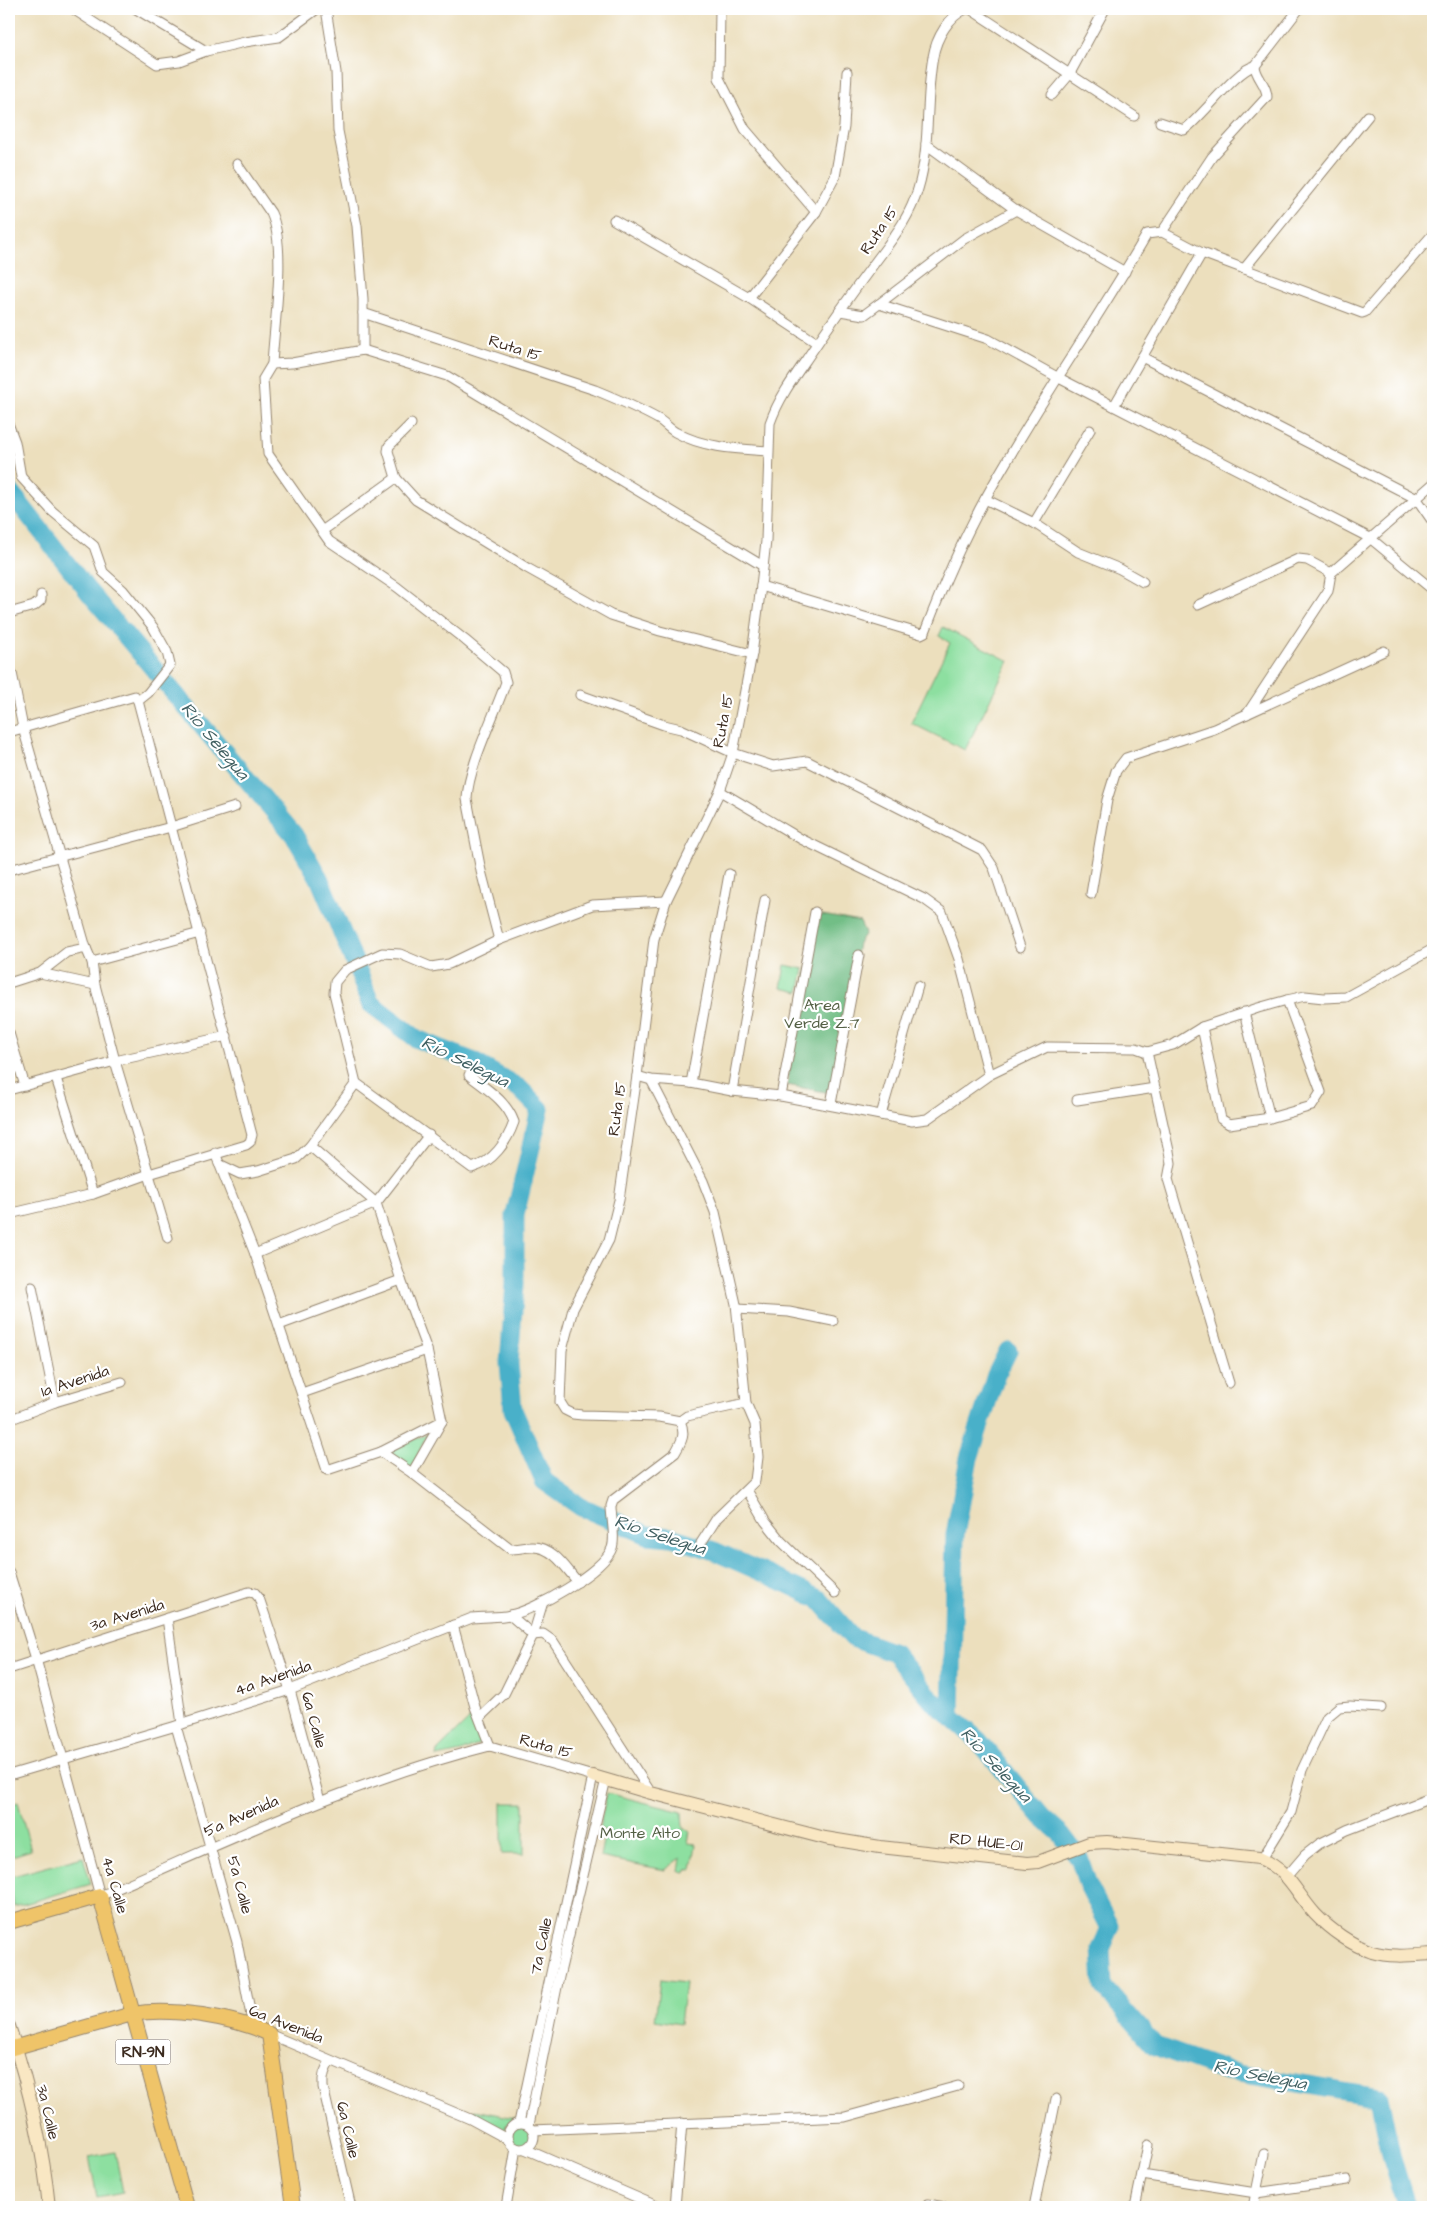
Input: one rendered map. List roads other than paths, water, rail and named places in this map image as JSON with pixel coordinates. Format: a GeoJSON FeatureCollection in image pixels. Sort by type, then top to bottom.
{"type":"FeatureCollection","features":[{"type":"Feature","properties":{"kind":"main road","name":"5a Avenida"},"geometry":{"type":"LineString","coordinates":[[9,1922],[100,1896]]}},
{"type":"Feature","properties":{"kind":"main road","name":"4a Calle"},"geometry":{"type":"LineString","coordinates":[[100,1896],[186,2207]]}},
{"type":"Feature","properties":{"kind":"main road","name":"6a Avenida"},"geometry":{"type":"LineString","coordinates":[[12,2048],[152,2010],[178,2012],[253,2026],[269,2034]]}},
{"type":"Feature","properties":{"kind":"main road"},"geometry":{"type":"LineString","coordinates":[[269,2034],[293,2207]]}},
{"type":"Feature","properties":{"kind":"street"},"geometry":{"type":"LineString","coordinates":[[73,9],[157,64],[179,61],[206,51],[279,37],[317,9]]}},
{"type":"Feature","properties":{"kind":"street"},"geometry":{"type":"LineString","coordinates":[[136,9],[206,51]]}},
{"type":"Feature","properties":{"kind":"street"},"geometry":{"type":"LineString","coordinates":[[326,9],[336,72],[338,131],[357,226],[364,313],[363,350]]}},
{"type":"Feature","properties":{"kind":"street"},"geometry":{"type":"LineString","coordinates":[[720,9],[719,78],[745,129],[816,212]]}},
{"type":"Feature","properties":{"kind":"street"},"geometry":{"type":"LineString","coordinates":[[968,9],[1134,116]]}},
{"type":"Feature","properties":{"kind":"street","name":"Ruta 15"},"geometry":{"type":"LineString","coordinates":[[680,1421],[659,1417],[573,1414],[565,1410],[560,1402],[562,1350],[573,1309],[608,1240],[618,1200],[637,1076],[654,939],[666,901],[720,790],[733,753],[752,654],[764,566],[770,423],[776,407],[817,343],[893,240],[907,216],[918,189],[926,144],[933,56],[941,33],[959,12],[968,9]]}},
{"type":"Feature","properties":{"kind":"street"},"geometry":{"type":"LineString","coordinates":[[1052,95],[1069,75],[1105,9]]}},
{"type":"Feature","properties":{"kind":"street"},"geometry":{"type":"LineString","coordinates":[[1160,122],[1184,130],[1212,105],[1239,74],[1248,67],[1255,66],[1298,9]]}},
{"type":"Feature","properties":{"kind":"street"},"geometry":{"type":"LineString","coordinates":[[1162,232],[1212,157],[1267,97],[1266,86],[1256,71],[1255,66]]}},
{"type":"Feature","properties":{"kind":"street"},"geometry":{"type":"LineString","coordinates":[[749,298],[816,212],[835,177],[844,127],[847,72]]}},
{"type":"Feature","properties":{"kind":"street"},"geometry":{"type":"LineString","coordinates":[[1244,269],[1368,116]]}},
{"type":"Feature","properties":{"kind":"street"},"geometry":{"type":"LineString","coordinates":[[926,144],[1016,210],[1126,272]]}},
{"type":"Feature","properties":{"kind":"street"},"geometry":{"type":"LineString","coordinates":[[237,164],[270,213],[274,221],[279,246],[272,364],[263,379],[268,454],[329,540],[397,587],[503,672],[506,682],[479,752],[466,799],[481,871],[499,940]]}},
{"type":"Feature","properties":{"kind":"street"},"geometry":{"type":"LineString","coordinates":[[840,311],[864,315],[964,238],[1016,210]]}},
{"type":"Feature","properties":{"kind":"street"},"geometry":{"type":"LineString","coordinates":[[614,220],[749,298],[817,343]]}},
{"type":"Feature","properties":{"kind":"street"},"geometry":{"type":"LineString","coordinates":[[761,586],[921,634],[924,632],[963,541],[985,500],[1057,377],[1126,272],[1147,234],[1162,232],[1202,253],[1362,313],[1365,312],[1433,234]]}},
{"type":"Feature","properties":{"kind":"street"},"geometry":{"type":"LineString","coordinates":[[1114,406],[1202,253]]}},
{"type":"Feature","properties":{"kind":"street"},"geometry":{"type":"LineString","coordinates":[[879,304],[988,339],[1057,377],[1370,538],[1433,590]]}},
{"type":"Feature","properties":{"kind":"street","name":"Ruta 15"},"geometry":{"type":"LineString","coordinates":[[364,313],[595,390],[628,403],[660,420],[677,434],[723,448],[768,451]]}},
{"type":"Feature","properties":{"kind":"street"},"geometry":{"type":"LineString","coordinates":[[272,364],[292,363],[363,350],[447,376],[764,566]]}},
{"type":"Feature","properties":{"kind":"street"},"geometry":{"type":"LineString","coordinates":[[1142,357],[1417,499],[1433,522]]}},
{"type":"Feature","properties":{"kind":"street"},"geometry":{"type":"LineString","coordinates":[[411,424],[389,446],[389,456],[396,478],[416,500],[444,519],[611,615],[660,631],[752,654]]}},
{"type":"Feature","properties":{"kind":"street"},"geometry":{"type":"LineString","coordinates":[[9,426],[15,442],[21,477],[52,511],[94,546],[103,572],[123,590],[153,627],[167,652],[170,665],[148,693],[138,700]]}},
{"type":"Feature","properties":{"kind":"street"},"geometry":{"type":"LineString","coordinates":[[1034,523],[1090,430]]}},
{"type":"Feature","properties":{"kind":"street"},"geometry":{"type":"LineString","coordinates":[[322,531],[396,478]]}},
{"type":"Feature","properties":{"kind":"street"},"geometry":{"type":"LineString","coordinates":[[1247,714],[1328,591],[1331,573],[1433,484]]}},
{"type":"Feature","properties":{"kind":"street"},"geometry":{"type":"LineString","coordinates":[[985,500],[1034,523],[1078,552],[1120,569],[1142,582]]}},
{"type":"Feature","properties":{"kind":"street"},"geometry":{"type":"LineString","coordinates":[[1198,605],[1298,559],[1307,560],[1331,573]]}},
{"type":"Feature","properties":{"kind":"street"},"geometry":{"type":"LineString","coordinates":[[9,612],[34,606],[41,600],[42,595]]}},
{"type":"Feature","properties":{"kind":"street"},"geometry":{"type":"LineString","coordinates":[[1091,894],[1106,800],[1121,763],[1126,758],[1187,739],[1247,714],[1384,651]]}},
{"type":"Feature","properties":{"kind":"street"},"geometry":{"type":"LineString","coordinates":[[12,673],[23,728],[86,948],[92,962],[95,985],[115,1061],[168,1238]]}},
{"type":"Feature","properties":{"kind":"street"},"geometry":{"type":"LineString","coordinates":[[580,695],[681,729],[733,753],[773,766],[807,761],[982,850],[994,868],[1020,947]]}},
{"type":"Feature","properties":{"kind":"street"},"geometry":{"type":"LineString","coordinates":[[9,732],[135,696],[138,700],[252,1135],[250,1142],[246,1145],[149,1174],[93,1194],[9,1214]]}},
{"type":"Feature","properties":{"kind":"street"},"geometry":{"type":"LineString","coordinates":[[720,790],[801,839],[924,899],[942,912],[959,959],[988,1075]]}},
{"type":"Feature","properties":{"kind":"street"},"geometry":{"type":"LineString","coordinates":[[9,870],[60,855],[171,828],[236,807]]}},
{"type":"Feature","properties":{"kind":"street"},"geometry":{"type":"LineString","coordinates":[[691,1083],[729,874]]}},
{"type":"Feature","properties":{"kind":"street"},"geometry":{"type":"LineString","coordinates":[[732,1091],[765,900]]}},
{"type":"Feature","properties":{"kind":"street"},"geometry":{"type":"LineString","coordinates":[[469,1075],[502,1100],[510,1110],[514,1122],[496,1154],[479,1166],[472,1168],[356,1083],[334,993],[335,982],[345,970],[382,953],[400,954],[431,967],[449,964],[499,940],[592,905],[666,901]]}},
{"type":"Feature","properties":{"kind":"street"},"geometry":{"type":"LineString","coordinates":[[781,1096],[816,912]]}},
{"type":"Feature","properties":{"kind":"street"},"geometry":{"type":"LineString","coordinates":[[92,962],[200,933]]}},
{"type":"Feature","properties":{"kind":"street"},"geometry":{"type":"LineString","coordinates":[[9,983],[40,973],[67,952],[86,948]]}},
{"type":"Feature","properties":{"kind":"street"},"geometry":{"type":"LineString","coordinates":[[637,1076],[651,1080],[691,1083],[732,1091],[831,1104],[912,1121],[927,1119],[988,1075],[1048,1047],[1136,1048],[1147,1052],[1174,1045],[1202,1028],[1244,1012],[1287,1000],[1305,996],[1324,998],[1346,997],[1433,949]]}},
{"type":"Feature","properties":{"kind":"street"},"geometry":{"type":"LineString","coordinates":[[831,1104],[859,955]]}},
{"type":"Feature","properties":{"kind":"street"},"geometry":{"type":"LineString","coordinates":[[40,973],[95,985]]}},
{"type":"Feature","properties":{"kind":"street"},"geometry":{"type":"LineString","coordinates":[[881,1115],[918,986]]}},
{"type":"Feature","properties":{"kind":"street"},"geometry":{"type":"LineString","coordinates":[[1202,1028],[1222,1119],[1229,1124],[1270,1118],[1312,1106],[1321,1092],[1287,1000]]}},
{"type":"Feature","properties":{"kind":"street"},"geometry":{"type":"LineString","coordinates":[[1244,1012],[1270,1118]]}},
{"type":"Feature","properties":{"kind":"street"},"geometry":{"type":"LineString","coordinates":[[9,1033],[25,1086]]}},
{"type":"Feature","properties":{"kind":"street"},"geometry":{"type":"LineString","coordinates":[[9,1090],[115,1061],[227,1036]]}},
{"type":"Feature","properties":{"kind":"street"},"geometry":{"type":"LineString","coordinates":[[1147,1052],[1171,1163],[1168,1179],[1228,1383]]}},
{"type":"Feature","properties":{"kind":"street"},"geometry":{"type":"LineString","coordinates":[[56,1078],[93,1194]]}},
{"type":"Feature","properties":{"kind":"street"},"geometry":{"type":"LineString","coordinates":[[651,1080],[703,1181],[715,1212],[737,1309],[746,1403],[755,1424],[758,1457],[755,1481],[716,1518],[701,1543]]}},
{"type":"Feature","properties":{"kind":"street"},"geometry":{"type":"LineString","coordinates":[[219,1164],[240,1174],[258,1171],[296,1159],[310,1146],[356,1083]]}},
{"type":"Feature","properties":{"kind":"street"},"geometry":{"type":"LineString","coordinates":[[1077,1100],[1155,1088]]}},
{"type":"Feature","properties":{"kind":"street"},"geometry":{"type":"LineString","coordinates":[[255,1254],[376,1204],[429,1135]]}},
{"type":"Feature","properties":{"kind":"street"},"geometry":{"type":"LineString","coordinates":[[310,1146],[376,1204],[427,1350],[442,1421],[412,1473]]}},
{"type":"Feature","properties":{"kind":"street"},"geometry":{"type":"LineString","coordinates":[[215,1153],[255,1254],[327,1470],[381,1452],[442,1421]]}},
{"type":"Feature","properties":{"kind":"street"},"geometry":{"type":"LineString","coordinates":[[279,1325],[401,1280]]}},
{"type":"Feature","properties":{"kind":"street"},"geometry":{"type":"LineString","coordinates":[[32,1287],[55,1402]]}},
{"type":"Feature","properties":{"kind":"street"},"geometry":{"type":"LineString","coordinates":[[737,1309],[788,1312],[833,1321]]}},
{"type":"Feature","properties":{"kind":"street"},"geometry":{"type":"LineString","coordinates":[[302,1393],[427,1350]]}},
{"type":"Feature","properties":{"kind":"street","name":"1a Avenida"},"geometry":{"type":"LineString","coordinates":[[9,1420],[55,1402],[122,1382]]}},
{"type":"Feature","properties":{"kind":"street"},"geometry":{"type":"LineString","coordinates":[[480,1717],[504,1694],[533,1635],[543,1602],[578,1582],[611,1550],[610,1506],[613,1500],[675,1453],[682,1442],[684,1431],[680,1421],[687,1416],[746,1403]]}},
{"type":"Feature","properties":{"kind":"street"},"geometry":{"type":"LineString","coordinates":[[381,1452],[412,1473],[510,1549],[520,1550],[534,1547],[552,1552],[578,1582]]}},
{"type":"Feature","properties":{"kind":"street"},"geometry":{"type":"LineString","coordinates":[[747,1490],[765,1521],[781,1541],[835,1594]]}},
{"type":"Feature","properties":{"kind":"street","name":"4a Calle"},"geometry":{"type":"LineString","coordinates":[[9,1572],[36,1659],[100,1896]]}},
{"type":"Feature","properties":{"kind":"street","name":"3a Avenida"},"geometry":{"type":"LineString","coordinates":[[9,1668],[249,1592],[255,1593]]}},
{"type":"Feature","properties":{"kind":"street","name":"6a Calle"},"geometry":{"type":"LineString","coordinates":[[255,1593],[259,1598],[290,1690],[320,1801]]}},
{"type":"Feature","properties":{"kind":"street","name":"4a Avenida"},"geometry":{"type":"LineString","coordinates":[[9,1775],[290,1690],[472,1618],[487,1615],[510,1615],[543,1602]]}},
{"type":"Feature","properties":{"kind":"street"},"geometry":{"type":"LineString","coordinates":[[510,1615],[533,1635],[543,1634],[553,1641],[651,1793]]}},
{"type":"Feature","properties":{"kind":"street","name":"5a Calle"},"geometry":{"type":"LineString","coordinates":[[166,1618],[179,1725],[237,1942],[253,2026]]}},
{"type":"Feature","properties":{"kind":"street"},"geometry":{"type":"LineString","coordinates":[[453,1625],[475,1707],[490,1746]]}},
{"type":"Feature","properties":{"kind":"street"},"geometry":{"type":"LineString","coordinates":[[1262,1860],[1291,1812],[1302,1770],[1327,1718],[1339,1707],[1381,1708]]}},
{"type":"Feature","properties":{"kind":"street","name":"Ruta 15"},"geometry":{"type":"LineString","coordinates":[[490,1746],[600,1777]]}},
{"type":"Feature","properties":{"kind":"street","name":"5a Avenida"},"geometry":{"type":"LineString","coordinates":[[100,1896],[320,1801],[435,1760],[490,1746]]}},
{"type":"Feature","properties":{"kind":"street","name":"RD HUE-01"},"geometry":{"type":"LineString","coordinates":[[600,1777],[651,1793],[825,1838],[969,1858],[1021,1863],[1038,1862],[1089,1843],[1107,1842],[1246,1856],[1272,1863],[1287,1876],[1315,1914],[1336,1932],[1356,1944],[1373,1952],[1433,1954]]}},
{"type":"Feature","properties":{"kind":"street","name":"7a Calle"},"geometry":{"type":"LineString","coordinates":[[519,2123],[600,1777]]}},
{"type":"Feature","properties":{"kind":"street","name":"7a Calle"},"geometry":{"type":"LineString","coordinates":[[531,2127],[559,1977],[600,1777]]}},
{"type":"Feature","properties":{"kind":"street"},"geometry":{"type":"LineString","coordinates":[[1287,1876],[1305,1855],[1319,1844],[1347,1830],[1433,1797]]}},
{"type":"Feature","properties":{"kind":"street","name":"3a Calle"},"geometry":{"type":"LineString","coordinates":[[9,2026],[12,2048],[42,2159],[49,2207]]}},
{"type":"Feature","properties":{"kind":"street","name":"6a Avenida"},"geometry":{"type":"LineString","coordinates":[[269,2034],[470,2119],[509,2140]]}},
{"type":"Feature","properties":{"kind":"street","name":"6a Calle"},"geometry":{"type":"LineString","coordinates":[[330,2061],[326,2066],[323,2076],[323,2087],[351,2207]]}},
{"type":"Feature","properties":{"kind":"street"},"geometry":{"type":"LineString","coordinates":[[659,2207],[520,2149],[509,2140],[510,2129],[519,2123],[531,2127],[845,2117],[958,2086]]}},
{"type":"Feature","properties":{"kind":"street"},"geometry":{"type":"LineString","coordinates":[[1034,2207],[1056,2099]]}},
{"type":"Feature","properties":{"kind":"street"},"geometry":{"type":"LineString","coordinates":[[675,2207],[682,2123]]}},
{"type":"Feature","properties":{"kind":"street"},"geometry":{"type":"LineString","coordinates":[[506,2207],[520,2149],[534,2142],[531,2127]]}},
{"type":"Feature","properties":{"kind":"street"},"geometry":{"type":"LineString","coordinates":[[1134,2207],[1148,2144]]}},
{"type":"Feature","properties":{"kind":"street"},"geometry":{"type":"LineString","coordinates":[[1253,2207],[1264,2154]]}},
{"type":"Feature","properties":{"kind":"street"},"geometry":{"type":"LineString","coordinates":[[1142,2174],[1256,2193],[1348,2180]]}},
{"type":"Feature","properties":{"kind":"street"},"geometry":{"type":"LineString","coordinates":[[928,2204],[944,2207]]}},
{"type":"Feature","properties":{"kind":"waterway","name":"Río Selegua"},"geometry":{"type":"LineString","coordinates":[[9,490],[88,591],[294,835],[319,878],[370,1003],[417,1039],[472,1061],[519,1088],[540,1109],[515,1215],[515,1284],[509,1363],[513,1410],[544,1481],[581,1507],[648,1535],[672,1537],[714,1551],[819,1599],[853,1638],[894,1653],[933,1701],[979,1741],[1042,1817],[1061,1834],[1079,1858],[1088,1885],[1110,1928],[1101,1949],[1103,1986],[1155,2046],[1226,2071],[1379,2097],[1392,2159],[1407,2207]]}},
{"type":"Feature","properties":{"kind":"waterway"},"geometry":{"type":"LineString","coordinates":[[951,1717],[955,1535],[969,1458],[996,1375],[1008,1351]]}},
{"type":"Feature","properties":{"kind":"park label","name":"Area Verde Z.7"},"geometry":{"type":"Point","coordinates":[822,1014]}},
{"type":"Feature","properties":{"kind":"park label","name":"Monte Alto"},"geometry":{"type":"Point","coordinates":[640,1833]}}]}
